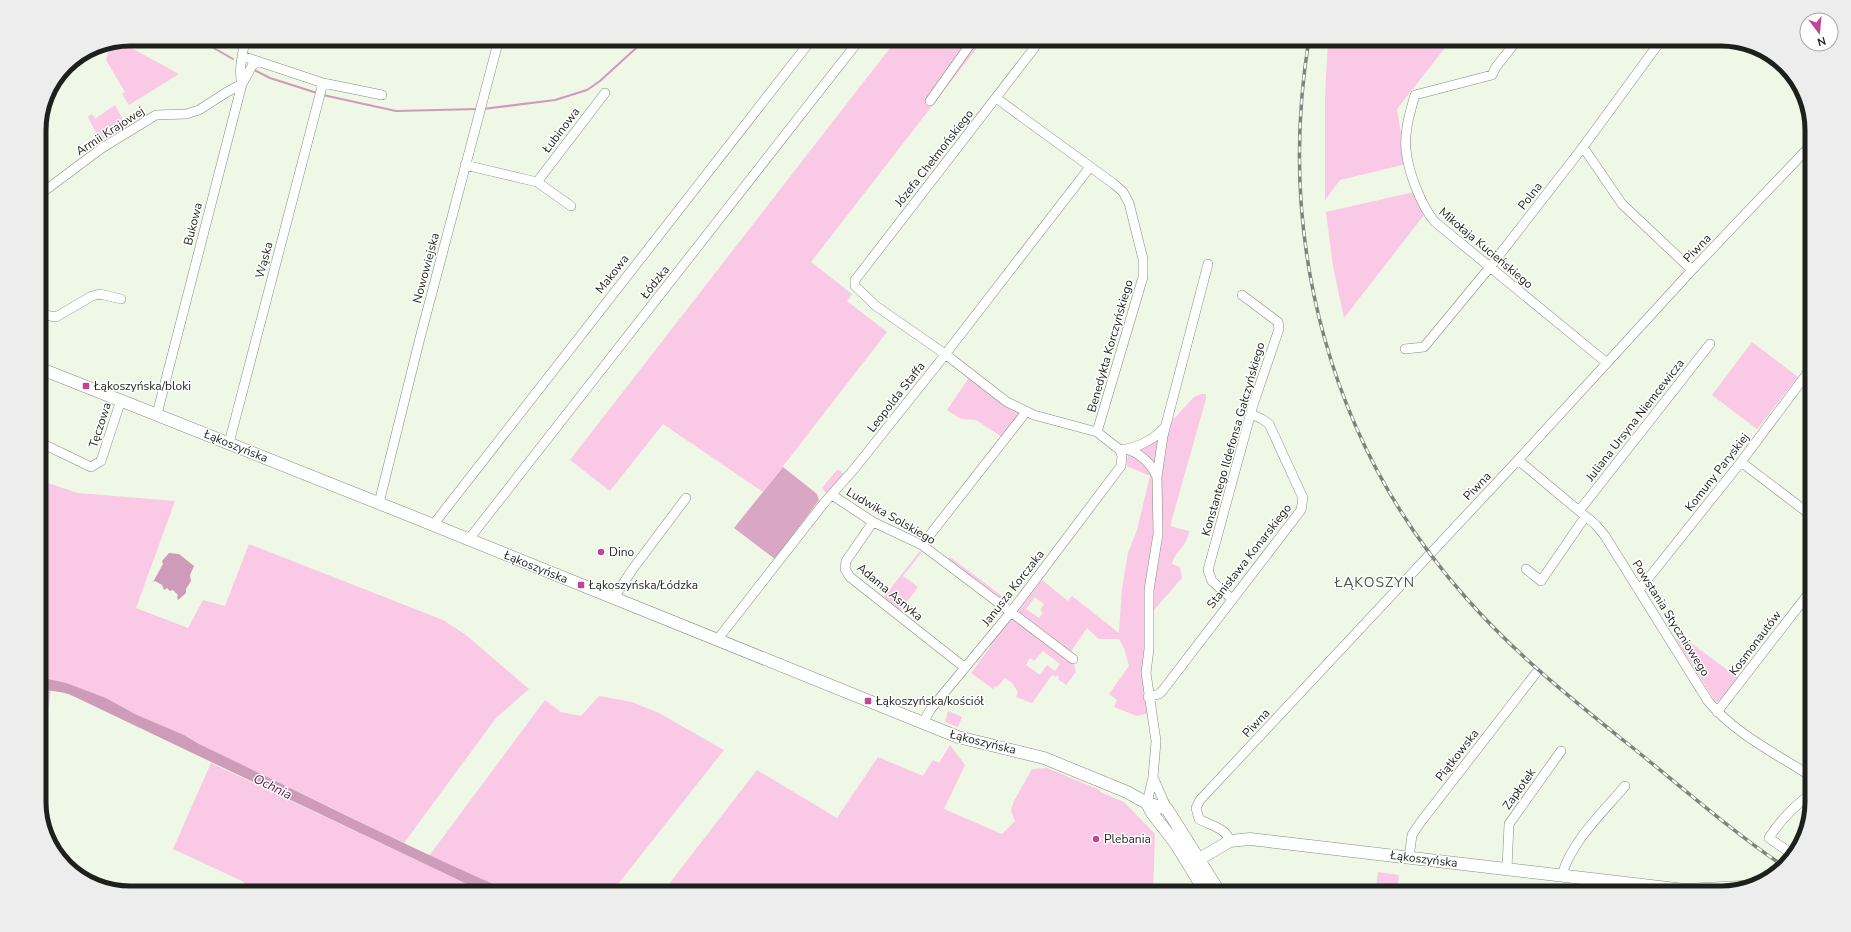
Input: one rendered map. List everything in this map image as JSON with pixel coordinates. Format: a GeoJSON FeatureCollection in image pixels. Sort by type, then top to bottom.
{"type":"FeatureCollection","features":[{"type":"Feature","properties":{"kind":"street","name":"Bukowa"},"geometry":{"type":"LineString","coordinates":[[157,414],[242,84],[240,77],[244,46]]}},
{"type":"Feature","properties":{"kind":"street","name":"Nowowiejska"},"geometry":{"type":"LineString","coordinates":[[379,503],[465,165],[497,46]]}},
{"type":"Feature","properties":{"kind":"street","name":"Makowa"},"geometry":{"type":"LineString","coordinates":[[433,525],[807,46]]}},
{"type":"Feature","properties":{"kind":"street","name":"Łódzka"},"geometry":{"type":"LineString","coordinates":[[468,539],[855,46]]}},
{"type":"Feature","properties":{"kind":"street"},"geometry":{"type":"LineString","coordinates":[[930,101],[969,46]]}},
{"type":"Feature","properties":{"kind":"street","name":"Mikołaja Kucieńskiego"},"geometry":{"type":"LineString","coordinates":[[1512,46],[1496,67],[1492,76],[1416,95],[1409,114],[1406,149],[1415,184],[1429,216],[1434,222],[1608,363]]}},
{"type":"Feature","properties":{"kind":"street","name":"Polna"},"geometry":{"type":"LineString","coordinates":[[1405,350],[1424,347],[1490,267],[1583,146],[1657,46]]}},
{"type":"Feature","properties":{"kind":"street","name":"Józefa Chełmońskiego"},"geometry":{"type":"LineString","coordinates":[[945,354],[876,306],[855,286],[855,280],[1036,47]]}},
{"type":"Feature","properties":{"kind":"street"},"geometry":{"type":"LineString","coordinates":[[242,56],[323,83],[382,95]]}},
{"type":"Feature","properties":{"kind":"street"},"geometry":{"type":"LineString","coordinates":[[242,84],[252,66],[258,61]]}},
{"type":"Feature","properties":{"kind":"street","name":"Wąska"},"geometry":{"type":"LineString","coordinates":[[229,443],[323,83]]}},
{"type":"Feature","properties":{"kind":"street","name":"Armii Krajowej"},"geometry":{"type":"LineString","coordinates":[[46,190],[102,148],[156,115],[186,114],[199,110],[242,84]]}},
{"type":"Feature","properties":{"kind":"street","name":"Łubinowa"},"geometry":{"type":"LineString","coordinates":[[537,182],[605,93]]}},
{"type":"Feature","properties":{"kind":"street","name":"Benedykta Korczyńskiego"},"geometry":{"type":"LineString","coordinates":[[996,98],[1090,167],[1123,192],[1126,196],[1144,259],[1143,277],[1098,432]]}},
{"type":"Feature","properties":{"kind":"street"},"geometry":{"type":"LineString","coordinates":[[1583,146],[1622,204],[1692,270]]}},
{"type":"Feature","properties":{"kind":"street","name":"Piwna"},"geometry":{"type":"LineString","coordinates":[[1230,840],[1228,834],[1220,828],[1199,818],[1196,808],[1200,800],[1518,460],[1692,270],[1805,151]]}},
{"type":"Feature","properties":{"kind":"street"},"geometry":{"type":"LineString","coordinates":[[465,165],[537,182],[571,206]]}},
{"type":"Feature","properties":{"kind":"street","name":"Leopolda Staffa"},"geometry":{"type":"LineString","coordinates":[[717,640],[945,354],[1090,167]]}},
{"type":"Feature","properties":{"kind":"street"},"geometry":{"type":"LineString","coordinates":[[1208,264],[1163,436],[1157,477],[1158,534],[1149,590],[1149,649],[1146,673],[1148,697],[1156,741],[1153,777],[1147,803],[1152,813],[1171,838],[1214,886]]}},
{"type":"Feature","properties":{"kind":"street"},"geometry":{"type":"LineString","coordinates":[[46,315],[56,317],[92,296],[100,294],[121,299]]}},
{"type":"Feature","properties":{"kind":"street","name":"Konstantego Ildefonsa Gałczyńskiego"},"geometry":{"type":"LineString","coordinates":[[1232,599],[1212,581],[1208,570],[1251,414],[1279,329],[1278,322],[1242,295]]}},
{"type":"Feature","properties":{"kind":"street","name":"Juliana Ursyna Niemcewicza"},"geometry":{"type":"LineString","coordinates":[[1526,569],[1541,581],[1582,514],[1710,344]]}},
{"type":"Feature","properties":{"kind":"street"},"geometry":{"type":"LineString","coordinates":[[945,354],[1007,402],[1026,412],[1098,432],[1124,449],[1138,453],[1148,461],[1157,477]]}},
{"type":"Feature","properties":{"kind":"street","name":"Łąkoszyńska"},"geometry":{"type":"LineString","coordinates":[[46,371],[379,503],[958,737],[1044,758],[1122,790],[1147,803],[1167,809]]}},
{"type":"Feature","properties":{"kind":"street","name":"Komuny Paryskiej"},"geometry":{"type":"LineString","coordinates":[[1639,590],[1741,462],[1805,376]]}},
{"type":"Feature","properties":{"kind":"street","name":"Tęczowa"},"geometry":{"type":"LineString","coordinates":[[46,445],[92,467],[97,464],[101,461],[120,400]]}},
{"type":"Feature","properties":{"kind":"street"},"geometry":{"type":"LineString","coordinates":[[922,545],[1026,412]]}},
{"type":"Feature","properties":{"kind":"street","name":"Stanisława Konarskiego"},"geometry":{"type":"LineString","coordinates":[[1148,697],[1159,694],[1163,690],[1301,510],[1303,498],[1269,424],[1251,414]]}},
{"type":"Feature","properties":{"kind":"street"},"geometry":{"type":"LineString","coordinates":[[1124,449],[1150,440],[1167,425]]}},
{"type":"Feature","properties":{"kind":"street","name":"Janusza Korczaka"},"geometry":{"type":"LineString","coordinates":[[923,723],[930,710],[1011,612],[1120,466],[1124,449]]}},
{"type":"Feature","properties":{"kind":"street","name":"Powstania Styczniowego"},"geometry":{"type":"LineString","coordinates":[[1518,460],[1582,514],[1605,536],[1708,702],[1717,712],[1731,725],[1805,773]]}},
{"type":"Feature","properties":{"kind":"street"},"geometry":{"type":"LineString","coordinates":[[1741,462],[1805,511]]}},
{"type":"Feature","properties":{"kind":"street","name":"Ludwika Solskiego"},"geometry":{"type":"LineString","coordinates":[[832,495],[874,522],[922,545],[1073,659]]}},
{"type":"Feature","properties":{"kind":"street"},"geometry":{"type":"LineString","coordinates":[[614,598],[632,570],[686,498]]}},
{"type":"Feature","properties":{"kind":"street","name":"Adama Asnyka"},"geometry":{"type":"LineString","coordinates":[[874,522],[846,561],[845,569],[850,577],[964,667]]}},
{"type":"Feature","properties":{"kind":"street","name":"Kosmonautów"},"geometry":{"type":"LineString","coordinates":[[1717,712],[1805,598]]}},
{"type":"Feature","properties":{"kind":"street","name":"Piątkowska"},"geometry":{"type":"LineString","coordinates":[[1409,858],[1412,836],[1420,823],[1536,673]]}},
{"type":"Feature","properties":{"kind":"street","name":"Zapłotek"},"geometry":{"type":"LineString","coordinates":[[1507,868],[1509,824],[1561,750]]}},
{"type":"Feature","properties":{"kind":"street"},"geometry":{"type":"LineString","coordinates":[[1153,777],[1203,886]]}},
{"type":"Feature","properties":{"kind":"street"},"geometry":{"type":"LineString","coordinates":[[1562,875],[1566,863],[1575,847],[1625,786]]}},
{"type":"Feature","properties":{"kind":"street"},"geometry":{"type":"LineString","coordinates":[[1147,803],[1154,798],[1158,788]]}},
{"type":"Feature","properties":{"kind":"street"},"geometry":{"type":"LineString","coordinates":[[1789,852],[1769,838],[1778,823],[1793,807],[1805,798]]}},
{"type":"Feature","properties":{"kind":"street","name":"Łąkoszyńska"},"geometry":{"type":"LineString","coordinates":[[1193,862],[1230,840],[1250,838],[1652,886]]}},
{"type":"Feature","properties":{"kind":"shaded area"},"geometry":{"type":"Polygon","coordinates":[[[128,46],[179,74],[129,105],[122,94],[125,92],[106,60],[109,50],[128,46]]]}},
{"type":"Feature","properties":{"kind":"shaded area"},"geometry":{"type":"Polygon","coordinates":[[[892,46],[979,46],[811,262],[852,294],[847,301],[887,332],[763,492],[663,424],[610,491],[570,460],[892,46]]]}},
{"type":"Feature","properties":{"kind":"shaded area"},"geometry":{"type":"Polygon","coordinates":[[[1328,46],[1446,46],[1397,109],[1406,164],[1340,180],[1325,200],[1325,99],[1328,46]]]}},
{"type":"Feature","properties":{"kind":"shaded area"},"geometry":{"type":"Polygon","coordinates":[[[115,105],[126,125],[125,129],[102,139],[98,137],[88,117],[92,114],[95,119],[115,105]]]}},
{"type":"Feature","properties":{"kind":"shaded area"},"geometry":{"type":"Polygon","coordinates":[[[1414,192],[1424,215],[1344,318],[1333,266],[1326,212],[1414,192]]]}},
{"type":"Feature","properties":{"kind":"shaded area"},"geometry":{"type":"Polygon","coordinates":[[[1752,342],[1798,377],[1757,429],[1712,395],[1752,342]]]}},
{"type":"Feature","properties":{"kind":"shaded area"},"geometry":{"type":"Polygon","coordinates":[[[970,376],[1022,413],[1002,437],[976,420],[961,419],[947,410],[970,376]]]}},
{"type":"Feature","properties":{"kind":"shaded area"},"geometry":{"type":"Polygon","coordinates":[[[1201,394],[1206,394],[1206,399],[1170,526],[1189,531],[1186,542],[1176,555],[1172,564],[1180,567],[1182,578],[1154,610],[1152,603],[1160,477],[1170,423],[1194,397],[1201,394]]]}},
{"type":"Feature","properties":{"kind":"shaded area"},"geometry":{"type":"Polygon","coordinates":[[[1162,434],[1158,515],[1148,588],[1149,713],[1137,716],[1114,707],[1117,700],[1109,694],[1129,666],[1124,648],[1119,639],[1099,639],[1087,628],[1070,653],[1018,612],[1042,580],[1068,601],[1072,596],[1119,633],[1122,588],[1128,553],[1137,530],[1150,476],[1127,466],[1128,451],[1162,434]],[[1035,597],[1026,609],[1039,618],[1043,613],[1040,610],[1044,604],[1035,597]]]}},
{"type":"Feature","properties":{"kind":"shaded area"},"geometry":{"type":"Polygon","coordinates":[[[783,467],[817,494],[819,500],[775,559],[734,528],[783,467]]]}},
{"type":"Feature","properties":{"kind":"shaded area"},"geometry":{"type":"Polygon","coordinates":[[[837,470],[841,471],[844,476],[828,493],[825,492],[822,488],[837,470]]]}},
{"type":"Feature","properties":{"kind":"shaded area"},"geometry":{"type":"Polygon","coordinates":[[[46,482],[78,493],[175,501],[136,608],[188,628],[203,600],[225,606],[249,544],[443,620],[466,635],[529,689],[496,718],[404,843],[199,744],[184,735],[135,714],[106,698],[46,679],[46,482]]]}},
{"type":"Feature","properties":{"kind":"shaded area"},"geometry":{"type":"Polygon","coordinates":[[[920,551],[922,552],[903,576],[918,587],[900,611],[883,598],[920,551]]]}},
{"type":"Feature","properties":{"kind":"shaded area"},"geometry":{"type":"Polygon","coordinates":[[[950,557],[1006,599],[1003,602],[947,560],[950,557]]]}},
{"type":"Feature","properties":{"kind":"shaded area"},"geometry":{"type":"Polygon","coordinates":[[[1010,618],[1015,621],[1017,619],[1074,664],[1076,672],[1066,685],[1058,679],[1059,677],[1057,675],[1056,677],[1052,675],[1032,703],[1016,697],[1018,692],[1012,683],[1005,678],[997,687],[995,686],[993,689],[971,673],[991,646],[989,644],[1010,618]],[[1043,651],[1034,661],[1030,658],[1026,665],[1040,675],[1047,665],[1055,671],[1060,664],[1043,651]]]}},
{"type":"Feature","properties":{"kind":"shaded area"},"geometry":{"type":"Polygon","coordinates":[[[1681,638],[1687,640],[1738,678],[1720,702],[1715,701],[1676,639],[1681,638]]]}},
{"type":"Feature","properties":{"kind":"shaded area"},"geometry":{"type":"Polygon","coordinates":[[[46,690],[51,691],[46,722],[46,690]]]}},
{"type":"Feature","properties":{"kind":"shaded area"},"geometry":{"type":"Polygon","coordinates":[[[599,696],[632,702],[659,713],[724,750],[617,886],[498,886],[429,856],[545,700],[561,712],[581,716],[599,696]]]}},
{"type":"Feature","properties":{"kind":"shaded area"},"geometry":{"type":"Polygon","coordinates":[[[948,711],[962,717],[958,727],[945,722],[948,711]]]}},
{"type":"Feature","properties":{"kind":"shaded area"},"geometry":{"type":"Polygon","coordinates":[[[950,745],[965,765],[944,809],[1002,834],[1015,821],[1011,810],[1014,801],[1032,769],[1047,768],[1100,790],[1100,792],[1124,802],[1155,834],[1153,886],[667,886],[757,770],[837,818],[878,757],[923,776],[933,760],[939,763],[950,745]]]}},
{"type":"Feature","properties":{"kind":"shaded area"},"geometry":{"type":"Polygon","coordinates":[[[211,763],[471,886],[243,886],[244,882],[173,849],[211,763]]]}},
{"type":"Feature","properties":{"kind":"shaded area"},"geometry":{"type":"Polygon","coordinates":[[[1378,872],[1399,875],[1398,886],[1376,886],[1378,872]]]}},
{"type":"Feature","properties":{"kind":"water"},"geometry":{"type":"Polygon","coordinates":[[[169,553],[179,554],[194,566],[190,575],[191,581],[186,589],[186,593],[178,600],[178,595],[173,590],[170,591],[167,588],[164,590],[162,585],[155,581],[153,582],[163,564],[162,561],[169,553]]]}},
{"type":"Feature","properties":{"kind":"water","name":"Ochnia"},"geometry":{"type":"Polygon","coordinates":[[[46,679],[66,683],[106,698],[135,714],[184,735],[199,744],[395,839],[498,886],[469,885],[73,696],[46,690],[46,679]]]}},
{"type":"Feature","properties":{"kind":"waterway"},"geometry":{"type":"LineString","coordinates":[[210,46],[233,59]]}},
{"type":"Feature","properties":{"kind":"waterway"},"geometry":{"type":"LineString","coordinates":[[483,109],[555,100],[587,90],[600,81],[638,46]]}},
{"type":"Feature","properties":{"kind":"waterway"},"geometry":{"type":"LineString","coordinates":[[254,70],[270,78],[317,93]]}},
{"type":"Feature","properties":{"kind":"waterway"},"geometry":{"type":"LineString","coordinates":[[323,95],[396,111],[478,109]]}},
{"type":"Feature","properties":{"kind":"railway"},"geometry":{"type":"LineString","coordinates":[[1308,46],[1301,115],[1300,190],[1308,265],[1324,337],[1348,408],[1380,475],[1420,539],[1467,599],[1507,641],[1593,716],[1727,824],[1778,863]]}},
{"type":"Feature","properties":{"kind":"place","name":"Łąkoszyńska/bloki"},"geometry":{"type":"Point","coordinates":[86,386]}},
{"type":"Feature","properties":{"kind":"place","name":"Dino"},"geometry":{"type":"Point","coordinates":[601,552]}},
{"type":"Feature","properties":{"kind":"place","name":"Łąkoszyńska/Łódzka"},"geometry":{"type":"Point","coordinates":[581,585]}},
{"type":"Feature","properties":{"kind":"place","name":"Łąkoszyńska/kościół"},"geometry":{"type":"Point","coordinates":[868,701]}},
{"type":"Feature","properties":{"kind":"place","name":"Plebania"},"geometry":{"type":"Point","coordinates":[1096,839]}},
{"type":"Feature","properties":{"kind":"district","name":"ŁĄKOSZYN"},"geometry":{"type":"Point","coordinates":[1375,582]}}]}
